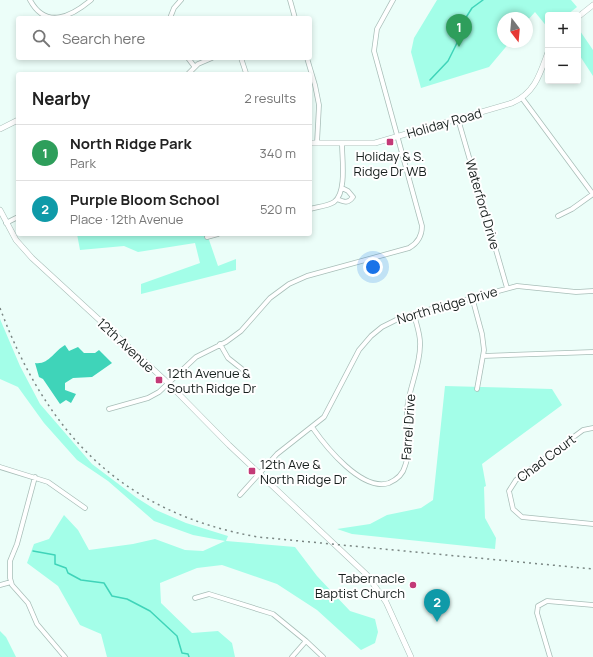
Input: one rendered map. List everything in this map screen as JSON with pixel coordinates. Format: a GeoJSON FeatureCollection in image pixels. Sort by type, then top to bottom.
{"type":"FeatureCollection","features":[{"type":"Feature","properties":{"kind":"street"},"geometry":{"type":"LineString","coordinates":[[30,0],[41,13],[52,16]]}},
{"type":"Feature","properties":{"kind":"street"},"geometry":{"type":"LineString","coordinates":[[65,16],[75,13],[91,0]]}},
{"type":"Feature","properties":{"kind":"street"},"geometry":{"type":"LineString","coordinates":[[171,16],[174,8],[181,0]]}},
{"type":"Feature","properties":{"kind":"street"},"geometry":{"type":"LineString","coordinates":[[290,0],[294,16]]}},
{"type":"Feature","properties":{"kind":"street"},"geometry":{"type":"LineString","coordinates":[[109,410],[154,395],[196,357],[241,331],[270,298],[289,284],[307,276],[409,248],[417,242],[421,234],[422,226],[376,63],[374,47],[377,29],[393,0]]}},
{"type":"Feature","properties":{"kind":"street"},"geometry":{"type":"LineString","coordinates":[[581,15],[593,5]]}},
{"type":"Feature","properties":{"kind":"street"},"geometry":{"type":"LineString","coordinates":[[190,60],[194,66]]}},
{"type":"Feature","properties":{"kind":"street"},"geometry":{"type":"LineString","coordinates":[[190,72],[194,66],[208,60]]}},
{"type":"Feature","properties":{"kind":"street"},"geometry":{"type":"LineString","coordinates":[[242,60],[246,72]]}},
{"type":"Feature","properties":{"kind":"street"},"geometry":{"type":"LineString","coordinates":[[308,60],[311,72]]}},
{"type":"Feature","properties":{"kind":"street","name":"Holiday Road"},"geometry":{"type":"LineString","coordinates":[[312,143],[368,144],[500,107],[522,98],[537,81],[545,60]]}},
{"type":"Feature","properties":{"kind":"street"},"geometry":{"type":"LineString","coordinates":[[312,75],[319,105],[317,143]]}},
{"type":"Feature","properties":{"kind":"street"},"geometry":{"type":"LineString","coordinates":[[522,98],[593,194],[572,209],[558,216]]}},
{"type":"Feature","properties":{"kind":"street","name":"Waterford Drive"},"geometry":{"type":"LineString","coordinates":[[458,119],[507,288]]}},
{"type":"Feature","properties":{"kind":"street"},"geometry":{"type":"LineString","coordinates":[[0,129],[16,121]]}},
{"type":"Feature","properties":{"kind":"street"},"geometry":{"type":"LineString","coordinates":[[312,208],[331,203],[337,199],[342,188],[342,144]]}},
{"type":"Feature","properties":{"kind":"street"},"geometry":{"type":"LineString","coordinates":[[337,199],[350,202],[353,197],[348,191],[342,188]]}},
{"type":"Feature","properties":{"kind":"street","name":"12th Avenue"},"geometry":{"type":"LineString","coordinates":[[0,210],[16,240],[32,258],[168,383],[259,474],[374,584],[386,602],[411,657]]}},
{"type":"Feature","properties":{"kind":"street"},"geometry":{"type":"LineString","coordinates":[[6,223],[16,218]]}},
{"type":"Feature","properties":{"kind":"street","name":"North Ridge Drive"},"geometry":{"type":"LineString","coordinates":[[240,495],[277,454],[324,417],[359,350],[371,336],[394,320],[507,288],[528,286],[576,292],[593,291]]}},
{"type":"Feature","properties":{"kind":"street"},"geometry":{"type":"LineString","coordinates":[[472,297],[482,334],[483,356],[477,389]]}},
{"type":"Feature","properties":{"kind":"street","name":"Farrel Drive"},"geometry":{"type":"LineString","coordinates":[[312,427],[325,445],[364,480],[373,484],[382,484],[392,481],[399,476],[407,461],[407,408],[420,347],[414,314]]}},
{"type":"Feature","properties":{"kind":"street"},"geometry":{"type":"LineString","coordinates":[[220,344],[228,358],[247,373]]}},
{"type":"Feature","properties":{"kind":"street"},"geometry":{"type":"LineString","coordinates":[[483,356],[593,352]]}},
{"type":"Feature","properties":{"kind":"street","name":"Chad Court"},"geometry":{"type":"LineString","coordinates":[[593,428],[584,430],[522,476],[513,483],[509,491],[513,509],[522,517],[593,524]]}},
{"type":"Feature","properties":{"kind":"street"},"geometry":{"type":"LineString","coordinates":[[0,467],[48,482],[85,508]]}},
{"type":"Feature","properties":{"kind":"street"},"geometry":{"type":"LineString","coordinates":[[35,477],[17,544],[10,561],[9,574],[11,582],[28,603],[40,628],[65,657]]}},
{"type":"Feature","properties":{"kind":"street"},"geometry":{"type":"LineString","coordinates":[[0,585],[11,582]]}},
{"type":"Feature","properties":{"kind":"street"},"geometry":{"type":"LineString","coordinates":[[195,598],[209,594],[266,611],[279,618],[323,657]]}},
{"type":"Feature","properties":{"kind":"street"},"geometry":{"type":"LineString","coordinates":[[550,657],[537,613],[540,603],[547,601],[593,605]]}},
{"type":"Feature","properties":{"kind":"street"},"geometry":{"type":"LineString","coordinates":[[292,657],[306,641]]}},
{"type":"Feature","properties":{"kind":"shaded area"},"geometry":{"type":"Polygon","coordinates":[[[437,0],[571,0],[577,7],[571,12],[545,12],[545,24],[535,12],[533,14],[533,12],[497,12],[497,48],[505,48],[489,67],[421,88],[411,52],[414,38],[437,0]]]}},
{"type":"Feature","properties":{"kind":"shaded area"},"geometry":{"type":"Polygon","coordinates":[[[581,32],[593,50],[593,76],[581,58],[581,32]]]}},
{"type":"Feature","properties":{"kind":"shaded area"},"geometry":{"type":"Polygon","coordinates":[[[77,236],[208,236],[218,266],[236,259],[236,270],[141,294],[141,284],[200,263],[195,243],[138,252],[124,246],[80,250],[77,236]]]}},
{"type":"Feature","properties":{"kind":"shaded area"},"geometry":{"type":"Polygon","coordinates":[[[0,319],[20,366],[40,404],[92,464],[137,498],[156,510],[186,523],[228,536],[226,541],[295,547],[317,576],[350,611],[375,619],[378,632],[375,643],[361,650],[317,610],[277,584],[222,565],[197,568],[160,583],[161,603],[192,633],[218,631],[232,643],[235,657],[107,657],[101,634],[80,625],[58,586],[27,563],[34,544],[49,539],[64,515],[78,530],[89,550],[133,544],[155,539],[185,550],[203,551],[225,541],[193,535],[154,521],[108,481],[77,460],[44,423],[18,387],[0,379],[0,319]]]}},
{"type":"Feature","properties":{"kind":"shaded area"},"geometry":{"type":"Polygon","coordinates":[[[65,345],[69,351],[78,347],[84,353],[95,353],[99,350],[112,363],[92,377],[73,378],[65,383],[65,390],[76,394],[71,403],[66,400],[60,404],[43,379],[39,377],[35,363],[48,360],[65,345]]]}},
{"type":"Feature","properties":{"kind":"shaded area"},"geometry":{"type":"Polygon","coordinates":[[[445,386],[552,389],[562,405],[482,464],[486,486],[484,487],[485,518],[496,538],[495,549],[352,534],[337,529],[370,524],[387,515],[421,508],[433,500],[445,386]]]}},
{"type":"Feature","properties":{"kind":"shaded area"},"geometry":{"type":"Polygon","coordinates":[[[0,631],[6,637],[16,657],[0,657],[0,631]]]}},
{"type":"Feature","properties":{"kind":"waterway"},"geometry":{"type":"LineString","coordinates":[[430,80],[448,61],[458,41],[465,19],[472,8],[483,0]]}},
{"type":"Feature","properties":{"kind":"waterway"},"geometry":{"type":"LineString","coordinates":[[33,551],[55,555],[55,564],[66,568],[68,573],[81,580],[104,583],[112,596],[127,599],[150,611],[177,636],[182,653],[188,654],[189,657]]}},
{"type":"Feature","properties":{"kind":"railway"},"geometry":{"type":"LineString","coordinates":[[0,308],[19,353],[41,394],[66,430],[96,461],[129,487],[167,509],[210,525],[258,537],[593,569]]}},
{"type":"Feature","properties":{"kind":"place","name":"North Ridge Park"},"geometry":{"type":"Point","coordinates":[459,47]}},
{"type":"Feature","properties":{"kind":"place","name":"Holiday & S. Ridge Dr WB"},"geometry":{"type":"Point","coordinates":[390,142]}},
{"type":"Feature","properties":{"kind":"place","name":"12th Avenue & South Ridge Dr"},"geometry":{"type":"Point","coordinates":[159,380]}},
{"type":"Feature","properties":{"kind":"place","name":"12th Ave & North Ridge Dr"},"geometry":{"type":"Point","coordinates":[252,471]}},
{"type":"Feature","properties":{"kind":"place","name":"Tabernacle Baptist Church"},"geometry":{"type":"Point","coordinates":[413,585]}},
{"type":"Feature","properties":{"kind":"place","name":"Purple Bloom School"},"geometry":{"type":"Point","coordinates":[437,622]}}]}
